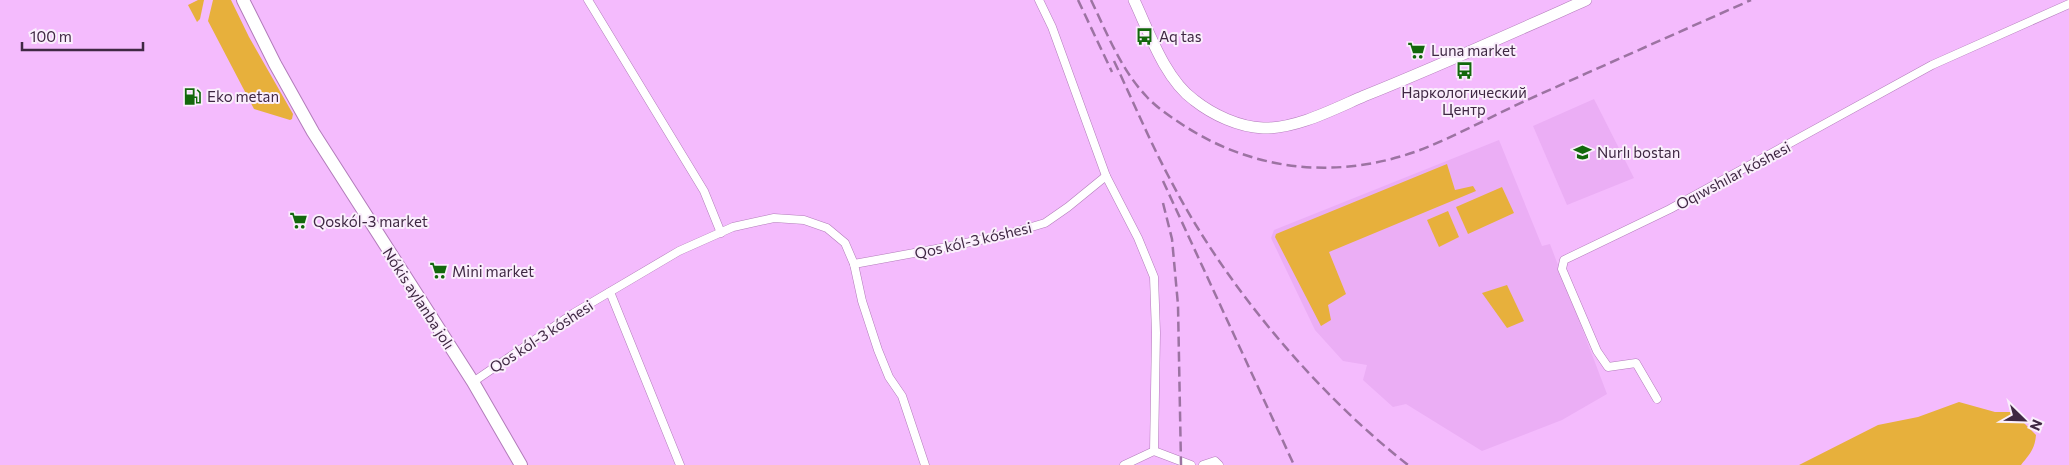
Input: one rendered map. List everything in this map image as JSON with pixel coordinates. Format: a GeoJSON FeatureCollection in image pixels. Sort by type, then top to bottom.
{"type":"FeatureCollection","features":[{"type":"Feature","properties":{"kind":"main road","name":"Nókis aylanba jolı"},"geometry":{"type":"LineString","coordinates":[[243,0],[275,64],[313,132],[473,382],[521,465]]}},
{"type":"Feature","properties":{"kind":"main road"},"geometry":{"type":"LineString","coordinates":[[1134,0],[1176,82],[1193,100],[1230,121],[1263,128],[1290,124],[1318,116],[1431,69],[1586,0]]}},
{"type":"Feature","properties":{"kind":"street"},"geometry":{"type":"LineString","coordinates":[[588,0],[704,191],[721,233]]}},
{"type":"Feature","properties":{"kind":"street"},"geometry":{"type":"LineString","coordinates":[[1039,0],[1052,28],[1106,176],[1138,238],[1154,277],[1156,333],[1154,451]]}},
{"type":"Feature","properties":{"kind":"street","name":"Oqıwshılar kóshesi"},"geometry":{"type":"LineString","coordinates":[[1657,399],[1636,363],[1608,367],[1597,351],[1562,269],[1564,260],[1670,209],[1932,65],[2069,4]]}},
{"type":"Feature","properties":{"kind":"street","name":"Qos kól-3 kóshesi"},"geometry":{"type":"LineString","coordinates":[[854,264],[947,248],[1008,234],[1045,223],[1106,176]]}},
{"type":"Feature","properties":{"kind":"street","name":"Qos kól-3 kóshesi"},"geometry":{"type":"LineString","coordinates":[[473,382],[574,313],[679,251],[733,227],[774,218],[804,220],[827,228],[845,243],[854,264],[862,301],[878,350],[889,377],[902,396],[926,465]]}},
{"type":"Feature","properties":{"kind":"street","name":"Qos kól-3 kóshesi"},"geometry":{"type":"LineString","coordinates":[[610,292],[680,465]]}},
{"type":"Feature","properties":{"kind":"street"},"geometry":{"type":"LineString","coordinates":[[1124,465],[1154,451],[1191,465]]}},
{"type":"Feature","properties":{"kind":"street"},"geometry":{"type":"LineString","coordinates":[[1202,465],[1215,461],[1219,465]]}},
{"type":"Feature","properties":{"kind":"shaded area"},"geometry":{"type":"Polygon","coordinates":[[[198,0],[204,0],[200,19],[197,22],[188,5],[198,0]]]}},
{"type":"Feature","properties":{"kind":"shaded area"},"geometry":{"type":"Polygon","coordinates":[[[213,0],[231,0],[249,37],[293,114],[292,119],[254,109],[208,21],[213,0]]]}},
{"type":"Feature","properties":{"kind":"shaded area","name":"Nurlı bostan"},"geometry":{"type":"Polygon","coordinates":[[[1594,99],[1634,178],[1567,205],[1533,126],[1594,99]]]}},
{"type":"Feature","properties":{"kind":"shaded area"},"geometry":{"type":"Polygon","coordinates":[[[1499,140],[1542,246],[1550,244],[1607,394],[1562,420],[1482,451],[1406,404],[1393,407],[1363,380],[1367,365],[1343,361],[1315,330],[1271,238],[1274,230],[1499,140]]]}},
{"type":"Feature","properties":{"kind":"shaded area"},"geometry":{"type":"Polygon","coordinates":[[[1447,164],[1455,190],[1473,186],[1476,191],[1329,252],[1346,294],[1328,305],[1331,320],[1321,326],[1275,237],[1276,234],[1447,164]]]}},
{"type":"Feature","properties":{"kind":"shaded area"},"geometry":{"type":"Polygon","coordinates":[[[1502,187],[1514,213],[1468,234],[1456,207],[1502,187]]]}},
{"type":"Feature","properties":{"kind":"shaded area"},"geometry":{"type":"Polygon","coordinates":[[[1448,211],[1459,237],[1439,247],[1427,220],[1448,211]]]}},
{"type":"Feature","properties":{"kind":"shaded area"},"geometry":{"type":"Polygon","coordinates":[[[1507,285],[1524,321],[1507,328],[1482,293],[1507,285]]]}},
{"type":"Feature","properties":{"kind":"shaded area"},"geometry":{"type":"Polygon","coordinates":[[[1959,402],[1995,412],[2013,412],[2036,435],[2033,448],[2021,465],[1799,465],[1878,425],[1918,417],[1959,402]]]}},
{"type":"Feature","properties":{"kind":"railway"},"geometry":{"type":"LineString","coordinates":[[1078,0],[1112,72]]}},
{"type":"Feature","properties":{"kind":"railway"},"geometry":{"type":"LineString","coordinates":[[1091,0],[1115,51],[1130,75],[1151,101],[1169,116],[1211,141],[1239,153],[1268,161],[1328,168],[1390,159],[1420,150],[1751,0]]}},
{"type":"Feature","properties":{"kind":"railway"},"geometry":{"type":"LineString","coordinates":[[1114,61],[1171,181],[1193,220],[1245,298],[1275,335],[1340,405],[1408,465]]}},
{"type":"Feature","properties":{"kind":"railway"},"geometry":{"type":"LineString","coordinates":[[1163,181],[1294,465]]}},
{"type":"Feature","properties":{"kind":"railway"},"geometry":{"type":"LineString","coordinates":[[1163,203],[1172,239],[1178,305],[1181,465]]}},
{"type":"Feature","properties":{"kind":"place","name":"Aq tas"},"geometry":{"type":"Point","coordinates":[1145,36]}},
{"type":"Feature","properties":{"kind":"place","name":"Luna market"},"geometry":{"type":"Point","coordinates":[1417,50]}},
{"type":"Feature","properties":{"kind":"place","name":"Наркологический Центр"},"geometry":{"type":"Point","coordinates":[1464,71]}},
{"type":"Feature","properties":{"kind":"place","name":"Eko metan"},"geometry":{"type":"Point","coordinates":[193,96]}},
{"type":"Feature","properties":{"kind":"place","name":"Nurlı bostan"},"geometry":{"type":"Point","coordinates":[1583,152]}},
{"type":"Feature","properties":{"kind":"place","name":"Qoskól-3 market"},"geometry":{"type":"Point","coordinates":[299,221]}},
{"type":"Feature","properties":{"kind":"place","name":"Mini market"},"geometry":{"type":"Point","coordinates":[438,271]}}]}
